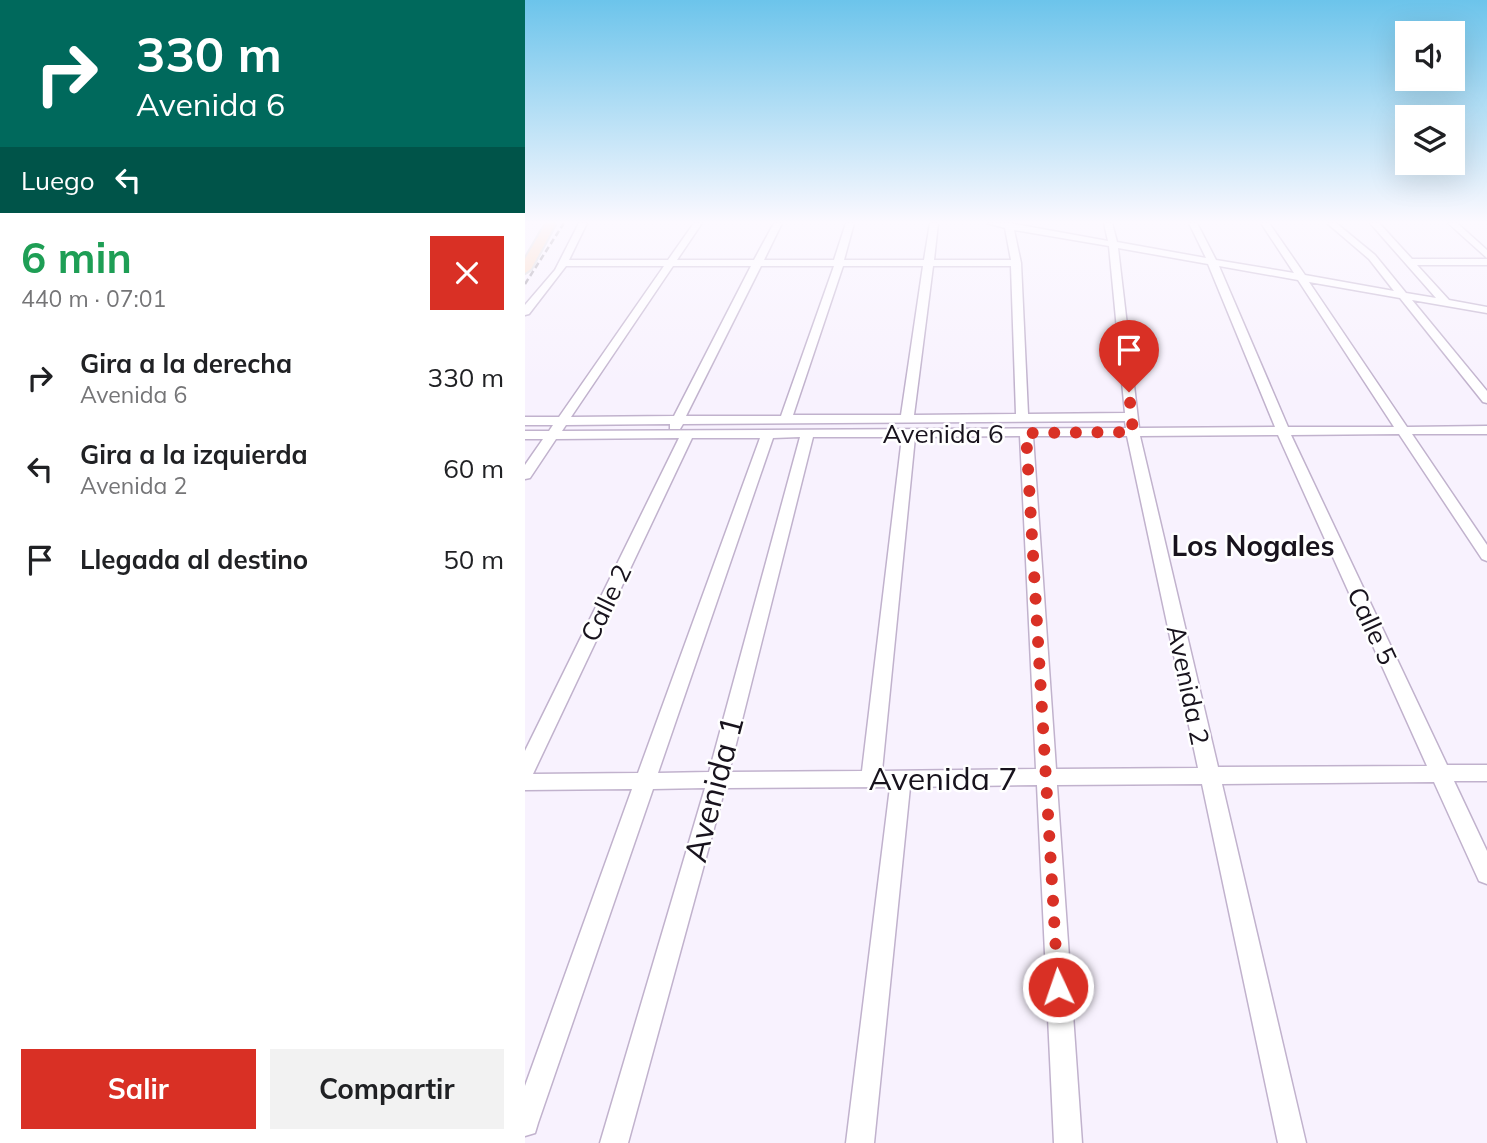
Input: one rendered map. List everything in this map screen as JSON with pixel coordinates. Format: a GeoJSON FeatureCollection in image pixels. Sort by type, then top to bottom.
{"type":"FeatureCollection","features":[{"type":"Feature","properties":{"kind":"street"},"geometry":{"type":"LineString","coordinates":[[525,312],[553,276]]}},
{"type":"Feature","properties":{"kind":"street"},"geometry":{"type":"LineString","coordinates":[[525,475],[661,276]]}},
{"type":"Feature","properties":{"kind":"street","name":"Calle 2"},"geometry":{"type":"LineString","coordinates":[[525,771],[679,435],[679,418],[752,276]]}},
{"type":"Feature","properties":{"kind":"street"},"geometry":{"type":"LineString","coordinates":[[786,418],[836,276]]}},
{"type":"Feature","properties":{"kind":"street"},"geometry":{"type":"LineString","coordinates":[[871,779],[908,425],[927,276]]}},
{"type":"Feature","properties":{"kind":"street"},"geometry":{"type":"LineString","coordinates":[[1017,276],[1067,1143]]}},
{"type":"Feature","properties":{"kind":"street","name":"Avenida 2"},"geometry":{"type":"LineString","coordinates":[[1117,276],[1133,425],[1208,777],[1292,1143]]}},
{"type":"Feature","properties":{"kind":"street","name":"Calle 5"},"geometry":{"type":"LineString","coordinates":[[1218,276],[1283,431],[1487,874]]}},
{"type":"Feature","properties":{"kind":"street"},"geometry":{"type":"LineString","coordinates":[[1300,276],[1487,310]]}},
{"type":"Feature","properties":{"kind":"street"},"geometry":{"type":"LineString","coordinates":[[1387,276],[1487,399]]}},
{"type":"Feature","properties":{"kind":"street"},"geometry":{"type":"LineString","coordinates":[[1422,276],[1445,302]]}},
{"type":"Feature","properties":{"kind":"street"},"geometry":{"type":"LineString","coordinates":[[1304,277],[1487,556]]}},
{"type":"Feature","properties":{"kind":"street","name":"Avenida 6"},"geometry":{"type":"LineString","coordinates":[[525,421],[786,418],[908,425],[1133,425],[1283,431],[1487,429]]}},
{"type":"Feature","properties":{"kind":"street","name":"Avenida 6"},"geometry":{"type":"LineString","coordinates":[[525,435],[807,434],[908,425]]}},
{"type":"Feature","properties":{"kind":"street","name":"Avenida 1"},"geometry":{"type":"LineString","coordinates":[[614,1143],[717,780],[807,434]]}},
{"type":"Feature","properties":{"kind":"street"},"geometry":{"type":"LineString","coordinates":[[525,1123],[767,435]]}},
{"type":"Feature","properties":{"kind":"street","name":"Avenida 7"},"geometry":{"type":"LineString","coordinates":[[525,782],[1487,773]]}},
{"type":"Feature","properties":{"kind":"street"},"geometry":{"type":"LineString","coordinates":[[860,1143],[901,779]]}},
{"type":"Feature","properties":{"kind":"railway"},"geometry":{"type":"LineString","coordinates":[[525,284],[530,276]]}},
{"type":"Feature","properties":{"kind":"district","name":"Los Nogales"},"geometry":{"type":"Point","coordinates":[1253,546]}},
{"type":"Feature","properties":{"kind":"route"},"geometry":{"type":"LineString","coordinates":[[1058,987],[1026,433],[1133,432],[1129,392]]}}]}
